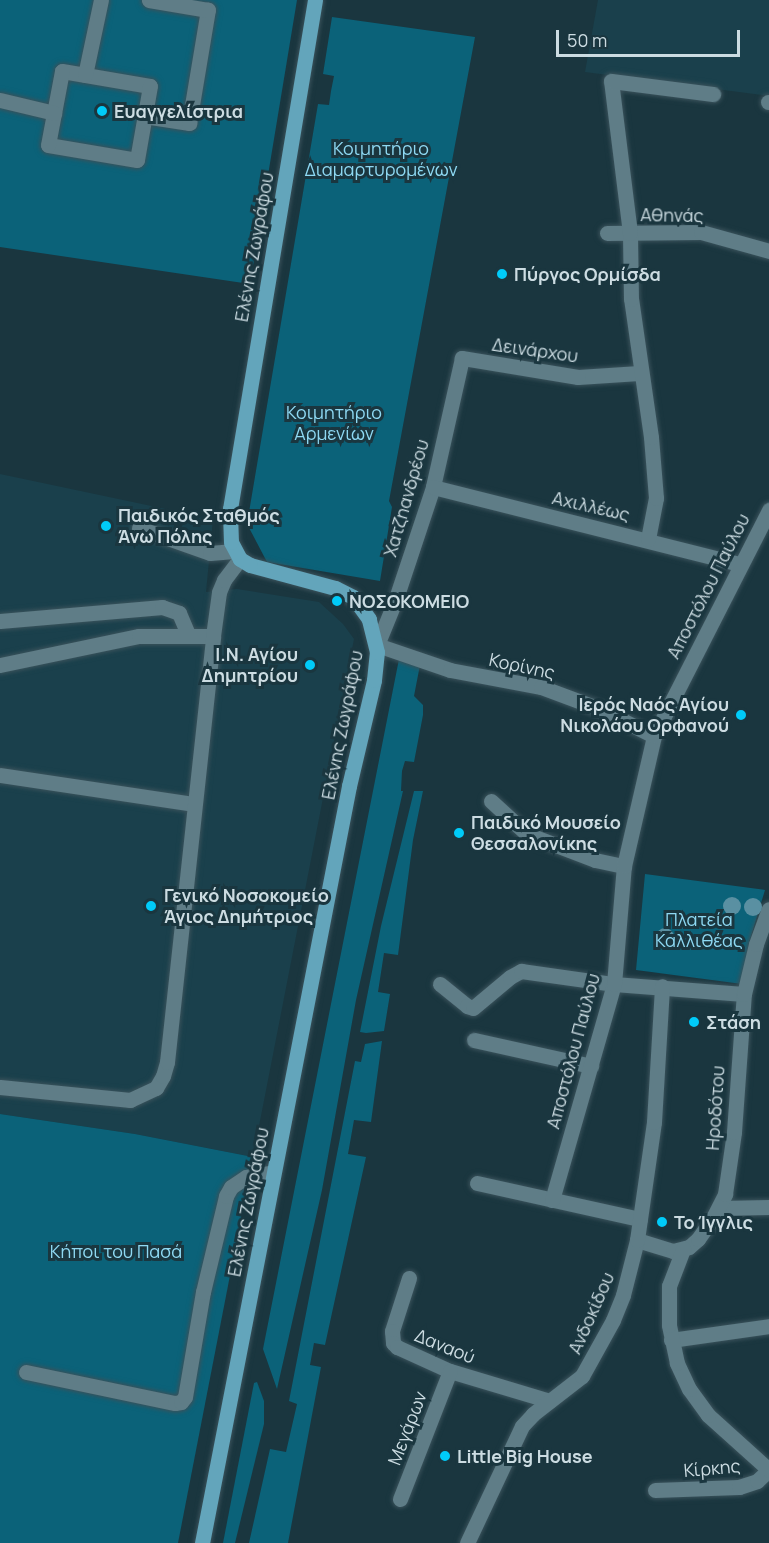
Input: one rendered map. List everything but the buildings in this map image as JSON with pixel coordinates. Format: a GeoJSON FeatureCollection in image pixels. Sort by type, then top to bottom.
{"type":"FeatureCollection","features":[{"type":"Feature","properties":{"kind":"main road","name":"Ελένης Ζωγράφου"},"geometry":{"type":"LineString","coordinates":[[202,1543],[273,1172],[350,786],[374,680],[377,645],[369,619],[353,597],[335,588],[266,570],[237,555],[231,542],[230,509],[315,0]]}},
{"type":"Feature","properties":{"kind":"street"},"geometry":{"type":"LineString","coordinates":[[85,75],[101,0]]}},
{"type":"Feature","properties":{"kind":"street"},"geometry":{"type":"LineString","coordinates":[[144,116],[189,123],[208,10],[149,0]]}},
{"type":"Feature","properties":{"kind":"street"},"geometry":{"type":"LineString","coordinates":[[62,71],[85,75],[150,86],[137,160],[48,145],[62,71]]}},
{"type":"Feature","properties":{"kind":"street"},"geometry":{"type":"LineString","coordinates":[[648,539],[656,498],[651,437],[639,373],[631,299],[630,233],[611,81],[713,94]]}},
{"type":"Feature","properties":{"kind":"street"},"geometry":{"type":"LineString","coordinates":[[0,100],[54,113]]}},
{"type":"Feature","properties":{"kind":"street","name":"Αθηνάς"},"geometry":{"type":"LineString","coordinates":[[607,233],[702,232],[769,252]]}},
{"type":"Feature","properties":{"kind":"street","name":"Δεινάρχου"},"geometry":{"type":"LineString","coordinates":[[462,358],[578,377],[639,373]]}},
{"type":"Feature","properties":{"kind":"street","name":"Χατζηανδρέου"},"geometry":{"type":"LineString","coordinates":[[377,645],[395,601],[433,487],[462,358]]}},
{"type":"Feature","properties":{"kind":"street","name":"Αχιλλέως"},"geometry":{"type":"LineString","coordinates":[[433,487],[648,539],[740,564]]}},
{"type":"Feature","properties":{"kind":"street","name":"Αποστόλου Παύλου"},"geometry":{"type":"LineString","coordinates":[[552,1200],[614,984],[624,866],[654,736],[769,510]]}},
{"type":"Feature","properties":{"kind":"street"},"geometry":{"type":"LineString","coordinates":[[0,1087],[130,1100],[156,1088],[167,1062],[219,592],[237,555],[210,553],[139,528]]}},
{"type":"Feature","properties":{"kind":"street"},"geometry":{"type":"LineString","coordinates":[[0,621],[162,607],[178,613],[189,636]]}},
{"type":"Feature","properties":{"kind":"street"},"geometry":{"type":"LineString","coordinates":[[0,665],[139,636],[213,636]]}},
{"type":"Feature","properties":{"kind":"street","name":"Κορίνης"},"geometry":{"type":"LineString","coordinates":[[377,645],[450,670],[541,687],[600,710],[654,736]]}},
{"type":"Feature","properties":{"kind":"street"},"geometry":{"type":"LineString","coordinates":[[0,775],[194,804]]}},
{"type":"Feature","properties":{"kind":"street"},"geometry":{"type":"LineString","coordinates":[[490,801],[527,834],[595,860],[624,866]]}},
{"type":"Feature","properties":{"kind":"street","name":"Ηροδότου"},"geometry":{"type":"LineString","coordinates":[[683,1250],[698,1239],[719,1208],[729,1171],[744,994],[762,946],[769,909]]}},
{"type":"Feature","properties":{"kind":"street"},"geometry":{"type":"LineString","coordinates":[[440,984],[466,1006],[473,1008],[510,977],[521,971],[614,984],[744,994]]}},
{"type":"Feature","properties":{"kind":"street","name":"Ανδοκίδου"},"geometry":{"type":"LineString","coordinates":[[467,1543],[522,1426],[533,1414],[582,1376],[607,1332],[623,1296],[637,1240],[654,1122],[662,986]]}},
{"type":"Feature","properties":{"kind":"street"},"geometry":{"type":"LineString","coordinates":[[474,1040],[591,1066]]}},
{"type":"Feature","properties":{"kind":"street"},"geometry":{"type":"LineString","coordinates":[[26,1372],[175,1403],[186,1397],[203,1292],[226,1196],[231,1187],[246,1177],[273,1172]]}},
{"type":"Feature","properties":{"kind":"street"},"geometry":{"type":"LineString","coordinates":[[477,1183],[640,1219]]}},
{"type":"Feature","properties":{"kind":"street"},"geometry":{"type":"LineString","coordinates":[[719,1208],[769,1207]]}},
{"type":"Feature","properties":{"kind":"street"},"geometry":{"type":"LineString","coordinates":[[637,1240],[673,1251],[683,1250],[669,1286],[671,1340],[683,1378],[698,1403],[730,1437],[769,1470]]}},
{"type":"Feature","properties":{"kind":"street","name":"Δαναού"},"geometry":{"type":"LineString","coordinates":[[409,1278],[392,1331],[393,1343],[402,1350],[450,1371],[550,1401]]}},
{"type":"Feature","properties":{"kind":"street"},"geometry":{"type":"LineString","coordinates":[[671,1340],[769,1326]]}},
{"type":"Feature","properties":{"kind":"street","name":"Μεγάρων"},"geometry":{"type":"LineString","coordinates":[[400,1498],[450,1371]]}},
{"type":"Feature","properties":{"kind":"street","name":"Κίρκης"},"geometry":{"type":"LineString","coordinates":[[655,1490],[739,1487],[758,1481],[769,1470]]}},
{"type":"Feature","properties":{"kind":"shaded area"},"geometry":{"type":"Polygon","coordinates":[[[598,0],[769,0],[769,96],[585,72],[598,0]]]}},
{"type":"Feature","properties":{"kind":"shaded area","name":"Γενικό Νοσοκομείο Άγιος Δημήτριος"},"geometry":{"type":"Polygon","coordinates":[[[0,474],[213,519],[206,592],[237,589],[319,602],[343,624],[354,639],[253,1157],[135,1134],[0,1114],[0,474]]]}},
{"type":"Feature","properties":{"kind":"green space"},"geometry":{"type":"Polygon","coordinates":[[[0,0],[297,0],[250,284],[0,247],[0,0]]]}},
{"type":"Feature","properties":{"kind":"green space","name":"Κοιμητήριο Διαμαρτυρομένων"},"geometry":{"type":"Polygon","coordinates":[[[332,17],[475,37],[389,501],[392,507],[380,581],[267,562],[247,524],[318,104],[329,105],[334,76],[323,74],[332,17]]]}},
{"type":"Feature","properties":{"kind":"green space"},"geometry":{"type":"Polygon","coordinates":[[[399,659],[420,665],[414,696],[423,705],[423,715],[414,762],[405,761],[402,771],[401,791],[403,791],[356,1000],[322,1190],[277,1389],[263,1349],[399,659]]]}},
{"type":"Feature","properties":{"kind":"green space"},"geometry":{"type":"Polygon","coordinates":[[[414,791],[423,791],[413,840],[398,955],[384,953],[378,992],[390,994],[384,1031],[360,1032],[381,926],[414,791]]]}},
{"type":"Feature","properties":{"kind":"green space","name":"Πλατεία Καλλιθέας"},"geometry":{"type":"Polygon","coordinates":[[[645,874],[765,890],[749,943],[742,984],[636,970],[645,874]]]}},
{"type":"Feature","properties":{"kind":"green space"},"geometry":{"type":"Polygon","coordinates":[[[382,1041],[371,1122],[354,1120],[348,1154],[366,1157],[325,1345],[314,1343],[310,1365],[321,1367],[288,1543],[249,1543],[270,1449],[286,1452],[297,1404],[289,1401],[355,1061],[361,1062],[365,1044],[382,1041]]]}},
{"type":"Feature","properties":{"kind":"green space","name":"Κήποι του Πασά"},"geometry":{"type":"Polygon","coordinates":[[[0,1114],[135,1134],[253,1157],[178,1543],[0,1543],[0,1114]]]}},
{"type":"Feature","properties":{"kind":"green space"},"geometry":{"type":"Polygon","coordinates":[[[257,1382],[264,1401],[264,1424],[235,1543],[223,1543],[254,1383],[257,1382]]]}},
{"type":"Feature","properties":{"kind":"place","name":"Ευαγγελίστρια"},"geometry":{"type":"Point","coordinates":[102,111]}},
{"type":"Feature","properties":{"kind":"place","name":"Πύργος Ορμίσδα"},"geometry":{"type":"Point","coordinates":[502,274]}},
{"type":"Feature","properties":{"kind":"place","name":"Παιδικός Σταθμός Άνω Πόλης"},"geometry":{"type":"Point","coordinates":[106,526]}},
{"type":"Feature","properties":{"kind":"place","name":"ΝΟΣΟΚΟΜΕΙΟ"},"geometry":{"type":"Point","coordinates":[337,601]}},
{"type":"Feature","properties":{"kind":"place","name":"Ι.Ν. Αγίου Δημητρίου"},"geometry":{"type":"Point","coordinates":[310,665]}},
{"type":"Feature","properties":{"kind":"place","name":"Ιερός Ναός Αγίου Νικολάου Ορφανού"},"geometry":{"type":"Point","coordinates":[741,715]}},
{"type":"Feature","properties":{"kind":"place","name":"Παιδικό Μουσείο Θεσσαλονίκης"},"geometry":{"type":"Point","coordinates":[459,833]}},
{"type":"Feature","properties":{"kind":"place","name":"Γενικό Νοσοκομείο Άγιος Δημήτριος"},"geometry":{"type":"Point","coordinates":[151,906]}},
{"type":"Feature","properties":{"kind":"place","name":"Στάση"},"geometry":{"type":"Point","coordinates":[694,1022]}},
{"type":"Feature","properties":{"kind":"place","name":"Το Ίγγλις"},"geometry":{"type":"Point","coordinates":[662,1222]}},
{"type":"Feature","properties":{"kind":"place","name":"Little Big House"},"geometry":{"type":"Point","coordinates":[445,1456]}},
{"type":"Feature","properties":{"kind":"park label","name":"Κοιμητήριο Αρμενίων"},"geometry":{"type":"Point","coordinates":[334,423]}}]}
